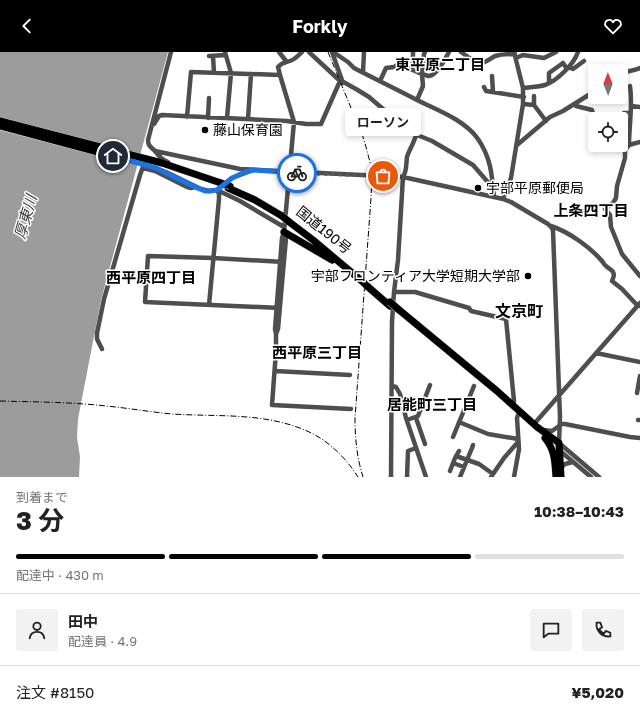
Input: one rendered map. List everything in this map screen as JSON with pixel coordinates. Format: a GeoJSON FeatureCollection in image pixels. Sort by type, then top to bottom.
{"type":"FeatureCollection","features":[{"type":"Feature","properties":{"kind":"highway","name":"国道190号"},"geometry":{"type":"LineString","coordinates":[[0,121],[143,164],[162,163],[212,179],[219,186]]}},
{"type":"Feature","properties":{"kind":"highway","name":"国道190号"},"geometry":{"type":"LineString","coordinates":[[0,126],[143,164],[169,169],[219,186],[229,187],[257,198],[285,224],[313,240],[365,282]]}},
{"type":"Feature","properties":{"kind":"highway","name":"国道190号"},"geometry":{"type":"LineString","coordinates":[[285,224],[306,231],[518,415],[545,438],[559,447]]}},
{"type":"Feature","properties":{"kind":"highway"},"geometry":{"type":"LineString","coordinates":[[285,224],[294,238],[346,268]]}},
{"type":"Feature","properties":{"kind":"highway","name":"国道190号"},"geometry":{"type":"LineString","coordinates":[[398,311],[497,391],[559,447]]}},
{"type":"Feature","properties":{"kind":"highway","name":"国道190号"},"geometry":{"type":"LineString","coordinates":[[545,438],[554,453],[558,477]]}},
{"type":"Feature","properties":{"kind":"highway"},"geometry":{"type":"LineString","coordinates":[[558,477],[560,468],[559,447]]}},
{"type":"Feature","properties":{"kind":"highway"},"geometry":{"type":"LineString","coordinates":[[558,477],[559,447]]}},
{"type":"Feature","properties":{"kind":"street"},"geometry":{"type":"LineString","coordinates":[[171,52],[148,138],[148,143],[156,154],[162,159],[212,179]]}},
{"type":"Feature","properties":{"kind":"street"},"geometry":{"type":"LineString","coordinates":[[279,52],[286,62]]}},
{"type":"Feature","properties":{"kind":"street"},"geometry":{"type":"LineString","coordinates":[[302,52],[293,60],[278,67],[294,122],[285,224],[282,238],[278,329],[276,334],[272,405],[352,409]]}},
{"type":"Feature","properties":{"kind":"street"},"geometry":{"type":"LineString","coordinates":[[309,52],[342,82],[369,97],[410,132],[432,141],[473,165],[493,188]]}},
{"type":"Feature","properties":{"kind":"street"},"geometry":{"type":"LineString","coordinates":[[152,125],[159,116],[162,115],[321,124],[342,82],[333,52]]}},
{"type":"Feature","properties":{"kind":"street"},"geometry":{"type":"LineString","coordinates":[[333,52],[354,68],[451,117],[474,134],[482,146],[490,164],[494,197]]}},
{"type":"Feature","properties":{"kind":"street"},"geometry":{"type":"LineString","coordinates":[[362,72],[364,52]]}},
{"type":"Feature","properties":{"kind":"street"},"geometry":{"type":"LineString","coordinates":[[411,69],[413,52]]}},
{"type":"Feature","properties":{"kind":"street"},"geometry":{"type":"LineString","coordinates":[[417,100],[423,86],[422,74],[425,52]]}},
{"type":"Feature","properties":{"kind":"street"},"geometry":{"type":"LineString","coordinates":[[380,81],[386,68],[394,68],[399,64],[427,76],[432,75],[450,52]]}},
{"type":"Feature","properties":{"kind":"street"},"geometry":{"type":"LineString","coordinates":[[460,52],[471,60],[481,63],[500,55],[531,54],[544,58],[549,54],[556,52]]}},
{"type":"Feature","properties":{"kind":"street"},"geometry":{"type":"LineString","coordinates":[[523,88],[543,86],[549,83],[568,68],[578,52]]}},
{"type":"Feature","properties":{"kind":"street"},"geometry":{"type":"LineString","coordinates":[[214,73],[211,56],[225,54],[230,73],[227,118]]}},
{"type":"Feature","properties":{"kind":"street"},"geometry":{"type":"LineString","coordinates":[[503,199],[511,178],[524,97],[515,55]]}},
{"type":"Feature","properties":{"kind":"street"},"geometry":{"type":"LineString","coordinates":[[549,83],[549,73],[563,63],[568,68],[573,69],[584,61]]}},
{"type":"Feature","properties":{"kind":"street"},"geometry":{"type":"LineString","coordinates":[[628,71],[633,71],[640,68]]}},
{"type":"Feature","properties":{"kind":"street"},"geometry":{"type":"LineString","coordinates":[[187,117],[191,72],[280,75]]}},
{"type":"Feature","properties":{"kind":"street"},"geometry":{"type":"LineString","coordinates":[[248,119],[252,74]]}},
{"type":"Feature","properties":{"kind":"street"},"geometry":{"type":"LineString","coordinates":[[492,76],[494,92]]}},
{"type":"Feature","properties":{"kind":"street"},"geometry":{"type":"LineString","coordinates":[[629,145],[630,113],[632,106],[630,86]]}},
{"type":"Feature","properties":{"kind":"street"},"geometry":{"type":"LineString","coordinates":[[484,87],[486,91],[524,97]]}},
{"type":"Feature","properties":{"kind":"street"},"geometry":{"type":"LineString","coordinates":[[517,145],[550,117],[563,111],[588,95]]}},
{"type":"Feature","properties":{"kind":"street"},"geometry":{"type":"LineString","coordinates":[[534,96],[534,105],[546,121]]}},
{"type":"Feature","properties":{"kind":"street"},"geometry":{"type":"LineString","coordinates":[[208,118],[209,98]]}},
{"type":"Feature","properties":{"kind":"street"},"geometry":{"type":"LineString","coordinates":[[523,104],[534,105]]}},
{"type":"Feature","properties":{"kind":"street"},"geometry":{"type":"LineString","coordinates":[[574,104],[576,106],[592,110],[593,112]]}},
{"type":"Feature","properties":{"kind":"street"},"geometry":{"type":"LineString","coordinates":[[632,106],[640,107]]}},
{"type":"Feature","properties":{"kind":"street"},"geometry":{"type":"LineString","coordinates":[[391,477],[392,322],[394,292],[398,260],[404,177],[406,173],[407,158],[416,135]]}},
{"type":"Feature","properties":{"kind":"street"},"geometry":{"type":"LineString","coordinates":[[640,142],[629,145],[625,150],[625,158],[617,186],[616,198],[613,203],[605,209],[610,215],[612,227],[622,254],[640,276]]}},
{"type":"Feature","properties":{"kind":"street"},"geometry":{"type":"LineString","coordinates":[[102,349],[97,340],[96,333],[104,300],[143,164],[155,151]]}},
{"type":"Feature","properties":{"kind":"street"},"geometry":{"type":"LineString","coordinates":[[155,151],[232,168],[404,177],[512,202],[551,226],[573,237],[593,252],[614,272],[612,281],[636,304],[640,304],[559,395],[535,425],[549,432],[555,430],[560,425],[565,424],[640,438]]}},
{"type":"Feature","properties":{"kind":"street"},"geometry":{"type":"LineString","coordinates":[[143,164],[166,172],[205,191],[209,191],[232,178],[253,170]]}},
{"type":"Feature","properties":{"kind":"street"},"geometry":{"type":"LineString","coordinates":[[232,168],[232,178]]}},
{"type":"Feature","properties":{"kind":"street"},"geometry":{"type":"LineString","coordinates":[[219,186],[247,205],[285,224]]}},
{"type":"Feature","properties":{"kind":"street"},"geometry":{"type":"LineString","coordinates":[[209,305],[219,186]]}},
{"type":"Feature","properties":{"kind":"street"},"geometry":{"type":"LineString","coordinates":[[551,226],[553,231],[560,417],[559,447],[573,462],[591,477]]}},
{"type":"Feature","properties":{"kind":"street"},"geometry":{"type":"LineString","coordinates":[[278,308],[145,302],[148,256],[282,262]]}},
{"type":"Feature","properties":{"kind":"street"},"geometry":{"type":"LineString","coordinates":[[394,292],[415,292],[469,308],[471,311],[506,319],[514,401],[513,406]]}},
{"type":"Feature","properties":{"kind":"street"},"geometry":{"type":"LineString","coordinates":[[596,353],[640,362]]}},
{"type":"Feature","properties":{"kind":"street"},"geometry":{"type":"LineString","coordinates":[[275,371],[350,375]]}},
{"type":"Feature","properties":{"kind":"street"},"geometry":{"type":"LineString","coordinates":[[637,393],[640,376]]}},
{"type":"Feature","properties":{"kind":"street"},"geometry":{"type":"LineString","coordinates":[[407,420],[418,416],[430,385]]}},
{"type":"Feature","properties":{"kind":"street"},"geometry":{"type":"LineString","coordinates":[[392,386],[396,387],[399,391],[426,477]]}},
{"type":"Feature","properties":{"kind":"street"},"geometry":{"type":"LineString","coordinates":[[453,437],[474,386]]}},
{"type":"Feature","properties":{"kind":"street"},"geometry":{"type":"LineString","coordinates":[[514,477],[519,449],[518,415]]}},
{"type":"Feature","properties":{"kind":"street"},"geometry":{"type":"LineString","coordinates":[[416,418],[425,444]]}},
{"type":"Feature","properties":{"kind":"street"},"geometry":{"type":"LineString","coordinates":[[459,422],[488,434],[518,440]]}},
{"type":"Feature","properties":{"kind":"street"},"geometry":{"type":"LineString","coordinates":[[456,456],[479,464],[492,475],[518,440]]}},
{"type":"Feature","properties":{"kind":"street"},"geometry":{"type":"LineString","coordinates":[[460,477],[473,445]]}},
{"type":"Feature","properties":{"kind":"street"},"geometry":{"type":"LineString","coordinates":[[559,447],[599,477]]}},
{"type":"Feature","properties":{"kind":"street"},"geometry":{"type":"LineString","coordinates":[[407,477],[408,451],[416,448]]}},
{"type":"Feature","properties":{"kind":"street"},"geometry":{"type":"LineString","coordinates":[[450,472],[459,451]]}},
{"type":"Feature","properties":{"kind":"street"},"geometry":{"type":"LineString","coordinates":[[560,468],[565,464],[573,462]]}},
{"type":"Feature","properties":{"kind":"street"},"geometry":{"type":"LineString","coordinates":[[453,463],[464,467]]}},
{"type":"Feature","properties":{"kind":"water","name":"厚東川"},"geometry":{"type":"Polygon","coordinates":[[[0,52],[168,52],[101,300],[78,419],[77,437],[80,457],[79,477],[0,477],[0,52]]]}},
{"type":"Feature","properties":{"kind":"railway"},"geometry":{"type":"LineString","coordinates":[[328,52],[363,137],[372,176],[355,418],[355,433],[359,463],[363,477]]}},
{"type":"Feature","properties":{"kind":"railway"},"geometry":{"type":"LineString","coordinates":[[0,401],[53,402],[172,414],[240,416],[274,421],[291,425],[322,439],[342,456],[358,477]]}},
{"type":"Feature","properties":{"kind":"way so far"},"geometry":{"type":"LineString","coordinates":[[297,173],[383,176]]}},
{"type":"Feature","properties":{"kind":"place","name":"藤山保育園"},"geometry":{"type":"Point","coordinates":[205,130]}},
{"type":"Feature","properties":{"kind":"place","name":"ローソン"},"geometry":{"type":"Point","coordinates":[383,176]}},
{"type":"Feature","properties":{"kind":"place","name":"宇部平原郵便局"},"geometry":{"type":"Point","coordinates":[478,188]}},
{"type":"Feature","properties":{"kind":"place","name":"宇部フロンティア大学短期大学部"},"geometry":{"type":"Point","coordinates":[528,276]}},
{"type":"Feature","properties":{"kind":"district","name":"東平原二丁目"},"geometry":{"type":"Point","coordinates":[440,65]}},
{"type":"Feature","properties":{"kind":"district","name":"上条四丁目"},"geometry":{"type":"Point","coordinates":[591,211]}},
{"type":"Feature","properties":{"kind":"district","name":"西平原四丁目"},"geometry":{"type":"Point","coordinates":[151,278]}},
{"type":"Feature","properties":{"kind":"district","name":"文京町"},"geometry":{"type":"Point","coordinates":[519,311]}},
{"type":"Feature","properties":{"kind":"district","name":"西平原三丁目"},"geometry":{"type":"Point","coordinates":[317,353]}},
{"type":"Feature","properties":{"kind":"district","name":"居能町三丁目"},"geometry":{"type":"Point","coordinates":[432,405]}},
{"type":"Feature","properties":{"kind":"route"},"geometry":{"type":"LineString","coordinates":[[113,156],[156,168],[205,191],[217,190],[232,178],[253,170],[297,173]]}}]}
